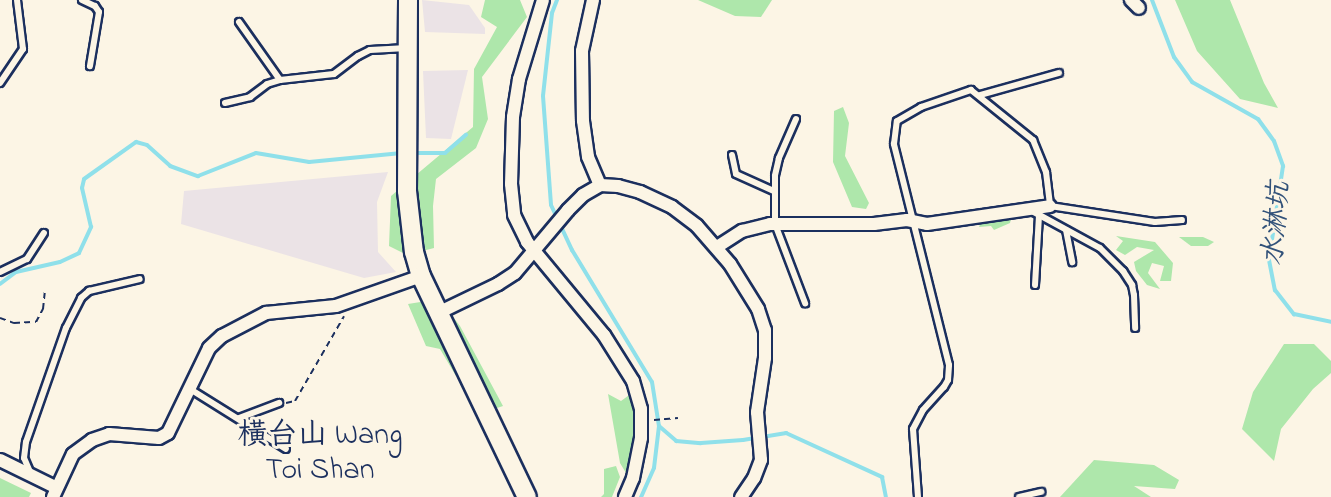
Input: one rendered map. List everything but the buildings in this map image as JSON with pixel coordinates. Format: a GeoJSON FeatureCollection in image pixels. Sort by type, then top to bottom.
{"type":"FeatureCollection","features":[{"type":"Feature","properties":{"kind":"main road"},"geometry":{"type":"LineString","coordinates":[[408,0],[406,191],[411,239],[421,276],[524,496]]}},
{"type":"Feature","properties":{"kind":"street"},"geometry":{"type":"LineString","coordinates":[[543,0],[519,79],[513,128],[511,184],[514,215],[534,253],[604,335],[633,381],[641,410],[641,438],[633,478],[625,497]]}},
{"type":"Feature","properties":{"kind":"street"},"geometry":{"type":"LineString","coordinates":[[593,0],[582,51],[583,121],[588,157],[600,185]]}},
{"type":"Feature","properties":{"kind":"street"},"geometry":{"type":"LineString","coordinates":[[438,313],[506,280],[534,253],[583,195],[600,185],[618,186],[658,200],[683,214],[717,247],[758,309],[765,330],[765,358],[758,403],[761,460],[754,478],[741,497]]}},
{"type":"Feature","properties":{"kind":"street"},"geometry":{"type":"LineString","coordinates":[[717,247],[742,231],[775,224],[874,224],[899,220],[927,224],[1034,212],[1050,206]]}},
{"type":"Feature","properties":{"kind":"street"},"geometry":{"type":"LineString","coordinates":[[0,460],[32,475],[54,492],[73,454],[92,440],[109,434],[154,439],[164,436],[209,348],[222,336],[266,312],[318,309],[350,302],[421,276]]}},
{"type":"Feature","properties":{"kind":"lane"},"geometry":{"type":"LineString","coordinates":[[0,83],[23,49],[17,0]]}},
{"type":"Feature","properties":{"kind":"lane"},"geometry":{"type":"LineString","coordinates":[[82,0],[95,6],[99,12],[90,66]]}},
{"type":"Feature","properties":{"kind":"lane"},"geometry":{"type":"LineString","coordinates":[[240,22],[279,80]]}},
{"type":"Feature","properties":{"kind":"lane"},"geometry":{"type":"LineString","coordinates":[[225,103],[249,97],[267,84],[279,80],[338,73],[365,52],[408,48]]}},
{"type":"Feature","properties":{"kind":"lane"},"geometry":{"type":"LineString","coordinates":[[980,95],[1059,73]]}},
{"type":"Feature","properties":{"kind":"lane"},"geometry":{"type":"LineString","coordinates":[[918,497],[913,429],[918,417],[948,380],[949,365],[894,144],[897,122],[921,107],[965,90],[980,95],[1035,143],[1046,172],[1050,206],[1155,222],[1182,220]]}},
{"type":"Feature","properties":{"kind":"lane"},"geometry":{"type":"LineString","coordinates":[[796,119],[779,158],[774,191],[775,224],[805,303]]}},
{"type":"Feature","properties":{"kind":"lane"},"geometry":{"type":"LineString","coordinates":[[732,155],[736,174],[774,191]]}},
{"type":"Feature","properties":{"kind":"lane"},"geometry":{"type":"LineString","coordinates":[[1034,212],[1100,248],[1123,271],[1132,285],[1135,328]]}},
{"type":"Feature","properties":{"kind":"lane"},"geometry":{"type":"LineString","coordinates":[[1034,212],[1035,285]]}},
{"type":"Feature","properties":{"kind":"lane"},"geometry":{"type":"LineString","coordinates":[[1066,230],[1071,262]]}},
{"type":"Feature","properties":{"kind":"lane"},"geometry":{"type":"LineString","coordinates":[[0,272],[27,259],[44,233]]}},
{"type":"Feature","properties":{"kind":"lane"},"geometry":{"type":"LineString","coordinates":[[32,475],[24,458],[26,442],[66,328],[81,298],[89,291],[140,279]]}},
{"type":"Feature","properties":{"kind":"lane"},"geometry":{"type":"LineString","coordinates":[[190,389],[239,418],[286,450]]}},
{"type":"Feature","properties":{"kind":"lane"},"geometry":{"type":"LineString","coordinates":[[239,418],[279,403]]}},
{"type":"Feature","properties":{"kind":"lane"},"geometry":{"type":"LineString","coordinates":[[1019,497],[1041,492]]}},
{"type":"Feature","properties":{"kind":"path"},"geometry":{"type":"LineString","coordinates":[[0,318],[14,323],[36,322],[43,309],[45,290]]}},
{"type":"Feature","properties":{"kind":"path"},"geometry":{"type":"LineString","coordinates":[[279,403],[295,401],[332,341],[350,302]]}},
{"type":"Feature","properties":{"kind":"path"},"geometry":{"type":"LineString","coordinates":[[649,421],[678,418]]}},
{"type":"Feature","properties":{"kind":"shaded area"},"geometry":{"type":"Polygon","coordinates":[[[422,0],[469,5],[485,28],[485,34],[425,32],[422,0]]]}},
{"type":"Feature","properties":{"kind":"shaded area"},"geometry":{"type":"Polygon","coordinates":[[[468,70],[451,139],[426,138],[423,71],[468,70]]]}},
{"type":"Feature","properties":{"kind":"shaded area"},"geometry":{"type":"Polygon","coordinates":[[[388,172],[377,202],[378,252],[396,272],[364,278],[181,224],[184,191],[388,172]]]}},
{"type":"Feature","properties":{"kind":"green space"},"geometry":{"type":"Polygon","coordinates":[[[485,0],[520,0],[527,17],[482,77],[488,119],[476,148],[436,179],[433,206],[434,248],[407,255],[389,246],[391,196],[473,127],[474,69],[497,27],[481,17],[485,0]]]}},
{"type":"Feature","properties":{"kind":"green space"},"geometry":{"type":"Polygon","coordinates":[[[698,0],[772,0],[761,17],[735,16],[698,0]]]}},
{"type":"Feature","properties":{"kind":"green space"},"geometry":{"type":"Polygon","coordinates":[[[1175,0],[1230,0],[1264,83],[1278,108],[1240,99],[1197,51],[1175,0]]]}},
{"type":"Feature","properties":{"kind":"green space"},"geometry":{"type":"Polygon","coordinates":[[[843,107],[849,123],[845,156],[869,203],[866,209],[852,207],[833,162],[834,111],[843,107]]]}},
{"type":"Feature","properties":{"kind":"green space"},"geometry":{"type":"Polygon","coordinates":[[[1000,213],[1011,219],[1010,223],[994,230],[991,226],[979,227],[982,220],[1000,213]]]}},
{"type":"Feature","properties":{"kind":"green space"},"geometry":{"type":"Polygon","coordinates":[[[1116,236],[1155,242],[1173,263],[1171,281],[1160,281],[1164,266],[1152,263],[1148,273],[1160,289],[1147,285],[1136,271],[1134,262],[1154,250],[1137,247],[1125,255],[1116,250],[1123,241],[1116,236]]]}},
{"type":"Feature","properties":{"kind":"green space"},"geometry":{"type":"Polygon","coordinates":[[[1179,237],[1203,237],[1214,242],[1208,246],[1191,246],[1179,237]]]}},
{"type":"Feature","properties":{"kind":"green space"},"geometry":{"type":"Polygon","coordinates":[[[439,299],[460,326],[503,406],[494,409],[478,376],[456,376],[440,349],[426,346],[408,304],[439,299]]]}},
{"type":"Feature","properties":{"kind":"green space"},"geometry":{"type":"Polygon","coordinates":[[[1284,344],[1314,344],[1331,361],[1331,373],[1313,389],[1281,429],[1274,461],[1242,429],[1253,392],[1284,344]]]}},
{"type":"Feature","properties":{"kind":"green space"},"geometry":{"type":"Polygon","coordinates":[[[632,393],[635,417],[635,457],[626,473],[620,463],[608,394],[621,401],[632,393]]]}},
{"type":"Feature","properties":{"kind":"green space"},"geometry":{"type":"Polygon","coordinates":[[[1094,460],[1154,465],[1179,480],[1175,489],[1134,486],[1151,497],[1060,497],[1094,460]]]}},
{"type":"Feature","properties":{"kind":"green space"},"geometry":{"type":"Polygon","coordinates":[[[616,466],[620,477],[612,497],[601,497],[604,494],[604,469],[616,466]]]}},
{"type":"Feature","properties":{"kind":"green space"},"geometry":{"type":"Polygon","coordinates":[[[0,478],[31,493],[29,497],[0,497],[0,478]]]}},
{"type":"Feature","properties":{"kind":"waterway"},"geometry":{"type":"LineString","coordinates":[[557,0],[552,13],[543,96],[551,205],[572,250],[652,382],[659,426],[654,468],[641,497]]}},
{"type":"Feature","properties":{"kind":"waterway","name":"水淋坑"},"geometry":{"type":"LineString","coordinates":[[1152,0],[1174,57],[1192,82],[1258,119],[1274,141],[1283,166],[1269,260],[1275,290],[1294,314],[1331,322]]}},
{"type":"Feature","properties":{"kind":"waterway"},"geometry":{"type":"LineString","coordinates":[[413,153],[445,153],[466,135]]}},
{"type":"Feature","properties":{"kind":"waterway"},"geometry":{"type":"LineString","coordinates":[[0,284],[16,272],[60,262],[79,253],[91,227],[82,188],[84,179],[136,142],[147,145],[170,166],[198,176],[256,153],[309,162],[402,153]]}},
{"type":"Feature","properties":{"kind":"waterway"},"geometry":{"type":"LineString","coordinates":[[659,426],[676,441],[701,443],[743,440],[786,433],[882,477],[886,497]]}},
{"type":"Feature","properties":{"kind":"district","name":"橫台山 Wang Toi Shan"},"geometry":{"type":"Point","coordinates":[320,453]}}]}
